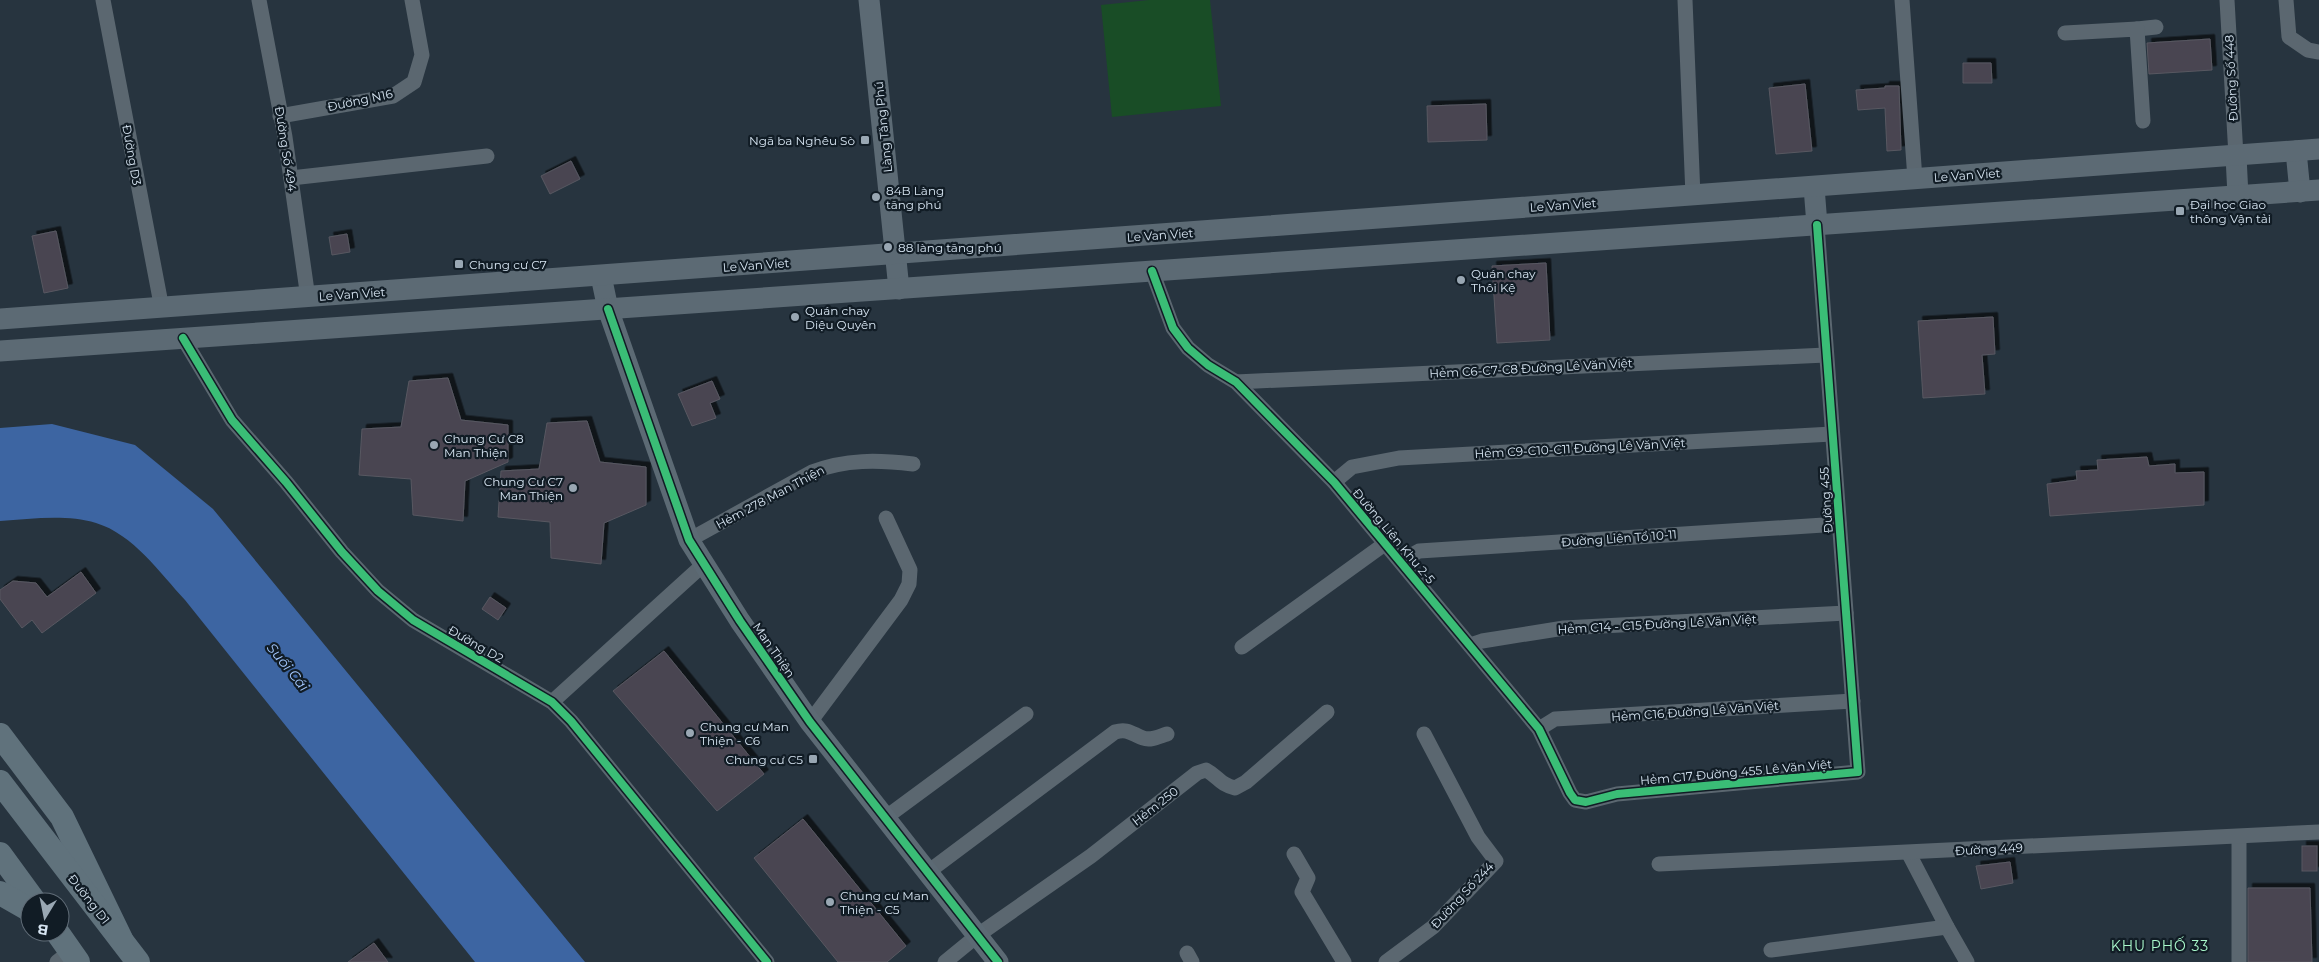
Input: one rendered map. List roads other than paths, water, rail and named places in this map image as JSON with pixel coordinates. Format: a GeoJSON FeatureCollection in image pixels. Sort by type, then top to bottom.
{"type":"FeatureCollection","features":[{"type":"Feature","properties":{"kind":"main road","name":"Làng Tăng Phú"},"geometry":{"type":"LineString","coordinates":[[869,0],[899,289]]}},
{"type":"Feature","properties":{"kind":"main road","name":"Le Van Viet"},"geometry":{"type":"LineString","coordinates":[[0,319],[162,309],[2319,149]]}},
{"type":"Feature","properties":{"kind":"main road"},"geometry":{"type":"LineString","coordinates":[[0,351],[2309,191],[2296,151]]}},
{"type":"Feature","properties":{"kind":"main road"},"geometry":{"type":"LineString","coordinates":[[2236,156],[2238,196]]}},
{"type":"Feature","properties":{"kind":"main road"},"geometry":{"type":"LineString","coordinates":[[1814,187],[1816,225]]}},
{"type":"Feature","properties":{"kind":"main road","name":"Man Thiện"},"geometry":{"type":"LineString","coordinates":[[601,276],[608,309],[689,540],[810,722],[998,962]]}},
{"type":"Feature","properties":{"kind":"main road"},"geometry":{"type":"LineString","coordinates":[[162,309],[183,338]]}},
{"type":"Feature","properties":{"kind":"main road"},"geometry":{"type":"LineString","coordinates":[[0,735],[62,817],[121,939]]}},
{"type":"Feature","properties":{"kind":"main road","name":"Đường D1"},"geometry":{"type":"LineString","coordinates":[[0,782],[138,962]]}},
{"type":"Feature","properties":{"kind":"main road"},"geometry":{"type":"LineString","coordinates":[[1,855],[28,892]]}},
{"type":"Feature","properties":{"kind":"main road"},"geometry":{"type":"LineString","coordinates":[[0,893],[20,904]]}},
{"type":"Feature","properties":{"kind":"main road"},"geometry":{"type":"LineString","coordinates":[[62,942],[69,958]]}},
{"type":"Feature","properties":{"kind":"street","name":"Đường D3"},"geometry":{"type":"LineString","coordinates":[[103,0],[162,309]]}},
{"type":"Feature","properties":{"kind":"street","name":"Đường Số 494"},"geometry":{"type":"LineString","coordinates":[[260,0],[291,178],[308,298]]}},
{"type":"Feature","properties":{"kind":"street","name":"Đường N16"},"geometry":{"type":"LineString","coordinates":[[280,116],[393,96],[414,82],[422,55],[412,0]]}},
{"type":"Feature","properties":{"kind":"street"},"geometry":{"type":"LineString","coordinates":[[1684,0],[1692,196]]}},
{"type":"Feature","properties":{"kind":"street"},"geometry":{"type":"LineString","coordinates":[[1902,0],[1916,179]]}},
{"type":"Feature","properties":{"kind":"street","name":"Đường Số 448"},"geometry":{"type":"LineString","coordinates":[[2227,0],[2236,156]]}},
{"type":"Feature","properties":{"kind":"street"},"geometry":{"type":"LineString","coordinates":[[2286,0],[2289,37],[2308,50],[2319,52]]}},
{"type":"Feature","properties":{"kind":"street"},"geometry":{"type":"LineString","coordinates":[[2064,33],[2156,27]]}},
{"type":"Feature","properties":{"kind":"street"},"geometry":{"type":"LineString","coordinates":[[2137,29],[2143,122]]}},
{"type":"Feature","properties":{"kind":"street"},"geometry":{"type":"LineString","coordinates":[[291,178],[487,156]]}},
{"type":"Feature","properties":{"kind":"street","name":"Đường 455"},"geometry":{"type":"LineString","coordinates":[[1816,225],[1858,772]]}},
{"type":"Feature","properties":{"kind":"street","name":"Đường Liên Khu 2-5"},"geometry":{"type":"LineString","coordinates":[[1152,271],[1173,328],[1183,341],[1208,365],[1236,382],[1334,482],[1539,729],[1575,800],[1586,802],[1617,794]]}},
{"type":"Feature","properties":{"kind":"street","name":"Đường D2"},"geometry":{"type":"LineString","coordinates":[[183,338],[232,420],[286,482],[342,552],[378,591],[413,620],[552,702],[571,720],[767,962]]}},
{"type":"Feature","properties":{"kind":"street","name":"Hẻm C6-C7-C8 Đường Lê Văn Việt"},"geometry":{"type":"LineString","coordinates":[[1236,382],[1826,354]]}},
{"type":"Feature","properties":{"kind":"street","name":"Hẻm C9-C10-C11 Đường Lê Văn Việt"},"geometry":{"type":"LineString","coordinates":[[1334,482],[1352,467],[1399,458],[1832,434]]}},
{"type":"Feature","properties":{"kind":"street","name":"Hẻm 278 Man Thiện"},"geometry":{"type":"LineString","coordinates":[[689,540],[812,472],[831,465],[864,461],[913,464]]}},
{"type":"Feature","properties":{"kind":"street"},"geometry":{"type":"LineString","coordinates":[[810,722],[901,600],[909,584],[910,570],[886,518]]}},
{"type":"Feature","properties":{"kind":"street","name":"Đường Liên Tổ 10-11"},"geometry":{"type":"LineString","coordinates":[[1401,561],[1419,551],[1839,524]]}},
{"type":"Feature","properties":{"kind":"street"},"geometry":{"type":"LineString","coordinates":[[1242,647],[1386,543]]}},
{"type":"Feature","properties":{"kind":"street"},"geometry":{"type":"LineString","coordinates":[[552,702],[704,564]]}},
{"type":"Feature","properties":{"kind":"street","name":"Hẻm C14 - C15 Đường Lê Văn Việt"},"geometry":{"type":"LineString","coordinates":[[1470,645],[1482,641],[1564,628],[1846,613]]}},
{"type":"Feature","properties":{"kind":"street","name":"Hẻm C16 Đường Lê Văn Việt"},"geometry":{"type":"LineString","coordinates":[[1539,729],[1556,720],[1853,701]]}},
{"type":"Feature","properties":{"kind":"street","name":"Hẻm 250"},"geometry":{"type":"LineString","coordinates":[[978,935],[1091,856],[1197,773],[1206,770],[1213,774],[1223,785],[1235,788],[1246,782],[1327,712]]}},
{"type":"Feature","properties":{"kind":"street"},"geometry":{"type":"LineString","coordinates":[[885,818],[1026,714]]}},
{"type":"Feature","properties":{"kind":"street"},"geometry":{"type":"LineString","coordinates":[[928,872],[1115,732],[1130,730],[1143,738],[1150,739],[1167,734]]}},
{"type":"Feature","properties":{"kind":"street","name":"Đường Số 244"},"geometry":{"type":"LineString","coordinates":[[1386,962],[1432,927],[1496,861],[1478,837],[1424,734]]}},
{"type":"Feature","properties":{"kind":"street","name":"Hẻm C17 Đường 455 Lê Văn Việt"},"geometry":{"type":"LineString","coordinates":[[1617,794],[1858,772]]}},
{"type":"Feature","properties":{"kind":"street","name":"Đường 449"},"geometry":{"type":"LineString","coordinates":[[1659,864],[1909,854],[2319,832]]}},
{"type":"Feature","properties":{"kind":"street"},"geometry":{"type":"LineString","coordinates":[[2239,837],[2240,962]]}},
{"type":"Feature","properties":{"kind":"street"},"geometry":{"type":"LineString","coordinates":[[1294,854],[1308,878],[1302,892],[1344,962]]}},
{"type":"Feature","properties":{"kind":"street"},"geometry":{"type":"LineString","coordinates":[[1909,854],[1967,962]]}},
{"type":"Feature","properties":{"kind":"street"},"geometry":{"type":"LineString","coordinates":[[1771,950],[1947,927]]}},
{"type":"Feature","properties":{"kind":"street"},"geometry":{"type":"LineString","coordinates":[[945,962],[978,935]]}},
{"type":"Feature","properties":{"kind":"water","name":"Suối Cái"},"geometry":{"type":"Polygon","coordinates":[[[52,424],[135,445],[213,509],[585,962],[475,962],[185,600],[134,545],[109,528],[85,520],[48,518],[0,521],[0,428],[52,424]]]}},
{"type":"Feature","properties":{"kind":"place","name":"Ngã ba Nghêu Sò"},"geometry":{"type":"Point","coordinates":[865,140]}},
{"type":"Feature","properties":{"kind":"place","name":"84B Làng tăng phú"},"geometry":{"type":"Point","coordinates":[876,197]}},
{"type":"Feature","properties":{"kind":"place","name":"Đại học Giao thông Vận tải"},"geometry":{"type":"Point","coordinates":[2180,211]}},
{"type":"Feature","properties":{"kind":"place","name":"88 làng tăng phú"},"geometry":{"type":"Point","coordinates":[888,247]}},
{"type":"Feature","properties":{"kind":"place","name":"Chung cư C7"},"geometry":{"type":"Point","coordinates":[459,264]}},
{"type":"Feature","properties":{"kind":"place","name":"Quán chay Thôi Kệ"},"geometry":{"type":"Point","coordinates":[1461,280]}},
{"type":"Feature","properties":{"kind":"place","name":"Quán chay Diệu Quyên"},"geometry":{"type":"Point","coordinates":[795,317]}},
{"type":"Feature","properties":{"kind":"place","name":"Chung Cư C8 Man Thiện"},"geometry":{"type":"Point","coordinates":[434,445]}},
{"type":"Feature","properties":{"kind":"place","name":"Chung Cư C7 Man Thiện"},"geometry":{"type":"Point","coordinates":[573,488]}},
{"type":"Feature","properties":{"kind":"place","name":"Chung cư Man Thiện - C6"},"geometry":{"type":"Point","coordinates":[690,733]}},
{"type":"Feature","properties":{"kind":"place","name":"Chung cư C5"},"geometry":{"type":"Point","coordinates":[813,759]}},
{"type":"Feature","properties":{"kind":"place","name":"Chung cư Man Thiện - C5"},"geometry":{"type":"Point","coordinates":[830,902]}},
{"type":"Feature","properties":{"kind":"district","name":"KHU PHỐ 33"},"geometry":{"type":"Point","coordinates":[2160,946]}}]}
